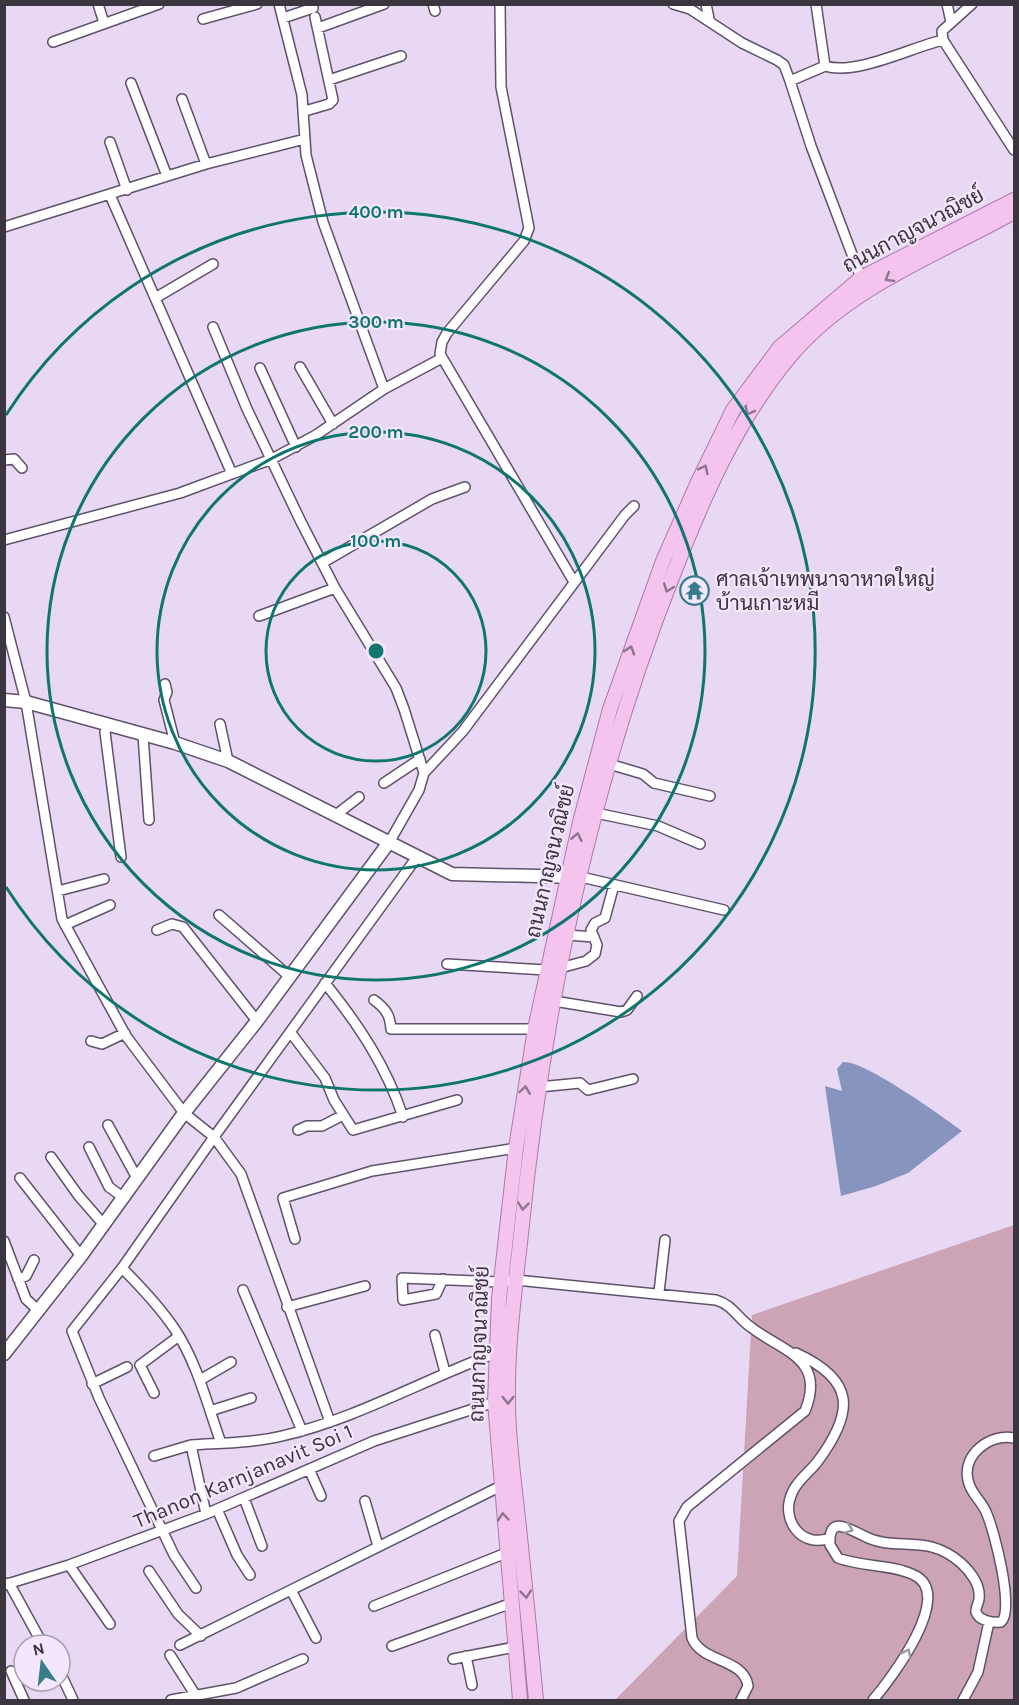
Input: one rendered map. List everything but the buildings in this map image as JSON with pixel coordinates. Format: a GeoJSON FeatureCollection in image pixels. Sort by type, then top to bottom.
{"type":"FeatureCollection","features":[{"type":"Feature","properties":{"kind":"main road","name":"ถนนกาญจนวณิชย์"},"geometry":{"type":"LineString","coordinates":[[536,1701],[508,1400],[523,1148],[535,1029],[553,969],[610,709],[663,561],[707,462],[734,410],[780,347],[861,278],[1014,200]]}},
{"type":"Feature","properties":{"kind":"main road","name":"ถนนกาญจนวณิชย์"},"geometry":{"type":"LineString","coordinates":[[520,1701],[495,1402],[500,1282],[523,1148],[539,1087],[554,1000],[553,969],[567,935],[574,877],[596,813],[633,681],[681,553],[714,480],[752,405],[793,353],[843,305],[916,262],[1014,212]]}},
{"type":"Feature","properties":{"kind":"street"},"geometry":{"type":"LineString","coordinates":[[98,4],[104,23]]}},
{"type":"Feature","properties":{"kind":"street"},"geometry":{"type":"LineString","coordinates":[[53,42],[159,4]]}},
{"type":"Feature","properties":{"kind":"street"},"geometry":{"type":"LineString","coordinates":[[203,19],[257,4]]}},
{"type":"Feature","properties":{"kind":"street"},"geometry":{"type":"LineString","coordinates":[[279,4],[305,111],[306,155],[323,222],[384,389]]}},
{"type":"Feature","properties":{"kind":"street"},"geometry":{"type":"LineString","coordinates":[[283,18],[313,8],[312,4]]}},
{"type":"Feature","properties":{"kind":"street"},"geometry":{"type":"LineString","coordinates":[[318,28],[384,4]]}},
{"type":"Feature","properties":{"kind":"street"},"geometry":{"type":"LineString","coordinates":[[500,4],[501,87],[529,228],[524,241],[447,333],[440,348],[442,358],[574,582]]}},
{"type":"Feature","properties":{"kind":"street"},"geometry":{"type":"LineString","coordinates":[[673,4],[690,9],[709,19],[742,43],[781,62],[790,81],[834,210],[861,278]]}},
{"type":"Feature","properties":{"kind":"street"},"geometry":{"type":"LineString","coordinates":[[706,4],[709,19]]}},
{"type":"Feature","properties":{"kind":"street"},"geometry":{"type":"LineString","coordinates":[[816,4],[825,66]]}},
{"type":"Feature","properties":{"kind":"street"},"geometry":{"type":"LineString","coordinates":[[947,4],[951,22]]}},
{"type":"Feature","properties":{"kind":"street"},"geometry":{"type":"LineString","coordinates":[[972,4],[941,33],[943,40],[1014,150]]}},
{"type":"Feature","properties":{"kind":"street"},"geometry":{"type":"LineString","coordinates":[[305,111],[332,102],[315,17]]}},
{"type":"Feature","properties":{"kind":"street"},"geometry":{"type":"LineString","coordinates":[[790,81],[825,66],[839,68],[856,65],[943,40]]}},
{"type":"Feature","properties":{"kind":"street"},"geometry":{"type":"LineString","coordinates":[[329,80],[401,56]]}},
{"type":"Feature","properties":{"kind":"street"},"geometry":{"type":"LineString","coordinates":[[131,84],[167,176]]}},
{"type":"Feature","properties":{"kind":"street"},"geometry":{"type":"LineString","coordinates":[[182,99],[206,164]]}},
{"type":"Feature","properties":{"kind":"street"},"geometry":{"type":"LineString","coordinates":[[4,227],[206,164],[305,139]]}},
{"type":"Feature","properties":{"kind":"street"},"geometry":{"type":"LineString","coordinates":[[110,142],[127,190]]}},
{"type":"Feature","properties":{"kind":"street"},"geometry":{"type":"LineString","coordinates":[[110,195],[157,297],[232,474]]}},
{"type":"Feature","properties":{"kind":"street"},"geometry":{"type":"LineString","coordinates":[[157,297],[213,264]]}},
{"type":"Feature","properties":{"kind":"street"},"geometry":{"type":"LineString","coordinates":[[213,327],[247,409],[322,563],[396,688],[424,774]]}},
{"type":"Feature","properties":{"kind":"street"},"geometry":{"type":"LineString","coordinates":[[4,540],[180,493],[272,459],[333,424],[384,389],[442,358]]}},
{"type":"Feature","properties":{"kind":"street"},"geometry":{"type":"LineString","coordinates":[[300,367],[333,424]]}},
{"type":"Feature","properties":{"kind":"street"},"geometry":{"type":"LineString","coordinates":[[260,368],[296,447]]}},
{"type":"Feature","properties":{"kind":"street"},"geometry":{"type":"LineString","coordinates":[[4,460],[14,459],[22,468]]}},
{"type":"Feature","properties":{"kind":"street"},"geometry":{"type":"LineString","coordinates":[[322,563],[432,499],[465,487]]}},
{"type":"Feature","properties":{"kind":"street"},"geometry":{"type":"LineString","coordinates":[[4,1354],[81,1256],[184,1113],[257,1021],[390,841],[419,790],[424,774],[463,731],[634,506]]}},
{"type":"Feature","properties":{"kind":"street"},"geometry":{"type":"LineString","coordinates":[[259,616],[335,588]]}},
{"type":"Feature","properties":{"kind":"street"},"geometry":{"type":"LineString","coordinates":[[4,617],[26,702],[65,925],[125,1033],[184,1113],[214,1137],[236,1166],[246,1185],[287,1307],[330,1422]]}},
{"type":"Feature","properties":{"kind":"street"},"geometry":{"type":"LineString","coordinates":[[165,684],[167,692],[164,700],[176,743]]}},
{"type":"Feature","properties":{"kind":"street"},"geometry":{"type":"LineString","coordinates":[[4,700],[26,702],[176,743],[228,761],[337,814],[417,857],[462,876],[574,877],[724,910]]}},
{"type":"Feature","properties":{"kind":"street"},"geometry":{"type":"LineString","coordinates":[[220,724],[228,761]]}},
{"type":"Feature","properties":{"kind":"street"},"geometry":{"type":"LineString","coordinates":[[108,725],[105,732],[121,857]]}},
{"type":"Feature","properties":{"kind":"street"},"geometry":{"type":"LineString","coordinates":[[143,735],[149,820]]}},
{"type":"Feature","properties":{"kind":"street"},"geometry":{"type":"LineString","coordinates":[[384,783],[420,759]]}},
{"type":"Feature","properties":{"kind":"street"},"geometry":{"type":"LineString","coordinates":[[609,764],[640,773],[654,783],[710,796]]}},
{"type":"Feature","properties":{"kind":"street"},"geometry":{"type":"LineString","coordinates":[[337,814],[358,797]]}},
{"type":"Feature","properties":{"kind":"street"},"geometry":{"type":"LineString","coordinates":[[596,813],[658,826],[700,844]]}},
{"type":"Feature","properties":{"kind":"street"},"geometry":{"type":"LineString","coordinates":[[196,1588],[174,1555],[92,1384],[72,1331],[122,1268],[417,857]]}},
{"type":"Feature","properties":{"kind":"street"},"geometry":{"type":"LineString","coordinates":[[58,891],[104,879]]}},
{"type":"Feature","properties":{"kind":"street"},"geometry":{"type":"LineString","coordinates":[[447,964],[553,969],[593,957],[597,948],[592,928],[605,918],[614,885]]}},
{"type":"Feature","properties":{"kind":"street"},"geometry":{"type":"LineString","coordinates":[[65,925],[110,904]]}},
{"type":"Feature","properties":{"kind":"street"},"geometry":{"type":"LineString","coordinates":[[219,915],[290,977]]}},
{"type":"Feature","properties":{"kind":"street"},"geometry":{"type":"LineString","coordinates":[[157,930],[172,924],[183,927],[257,1021]]}},
{"type":"Feature","properties":{"kind":"street"},"geometry":{"type":"LineString","coordinates":[[567,935],[594,937]]}},
{"type":"Feature","properties":{"kind":"street"},"geometry":{"type":"LineString","coordinates":[[325,983],[355,1020],[390,1080],[403,1117]]}},
{"type":"Feature","properties":{"kind":"street"},"geometry":{"type":"LineString","coordinates":[[554,1000],[621,1012],[627,1010],[637,996]]}},
{"type":"Feature","properties":{"kind":"street"},"geometry":{"type":"LineString","coordinates":[[374,1000],[384,1007],[390,1017],[391,1029],[535,1029]]}},
{"type":"Feature","properties":{"kind":"street"},"geometry":{"type":"LineString","coordinates":[[91,1041],[102,1044],[125,1033]]}},
{"type":"Feature","properties":{"kind":"street"},"geometry":{"type":"LineString","coordinates":[[291,1033],[325,1078],[343,1115],[354,1131],[457,1100]]}},
{"type":"Feature","properties":{"kind":"street"},"geometry":{"type":"LineString","coordinates":[[539,1087],[580,1083],[588,1090],[633,1079]]}},
{"type":"Feature","properties":{"kind":"street"},"geometry":{"type":"LineString","coordinates":[[298,1130],[307,1126],[322,1126],[343,1115]]}},
{"type":"Feature","properties":{"kind":"street"},"geometry":{"type":"LineString","coordinates":[[108,1125],[137,1178]]}},
{"type":"Feature","properties":{"kind":"street"},"geometry":{"type":"LineString","coordinates":[[89,1147],[109,1186],[124,1198]]}},
{"type":"Feature","properties":{"kind":"street"},"geometry":{"type":"LineString","coordinates":[[295,1239],[284,1197],[372,1171],[523,1148]]}},
{"type":"Feature","properties":{"kind":"street"},"geometry":{"type":"LineString","coordinates":[[51,1156],[78,1195],[104,1225]]}},
{"type":"Feature","properties":{"kind":"street"},"geometry":{"type":"LineString","coordinates":[[20,1178],[81,1256]]}},
{"type":"Feature","properties":{"kind":"street"},"geometry":{"type":"LineString","coordinates":[[659,1292],[665,1240]]}},
{"type":"Feature","properties":{"kind":"street"},"geometry":{"type":"LineString","coordinates":[[4,1241],[28,1302],[39,1311]]}},
{"type":"Feature","properties":{"kind":"street"},"geometry":{"type":"LineString","coordinates":[[18,1279],[26,1275],[34,1260]]}},
{"type":"Feature","properties":{"kind":"street"},"geometry":{"type":"LineString","coordinates":[[122,1268],[159,1307],[179,1336],[200,1380],[221,1443]]}},
{"type":"Feature","properties":{"kind":"street"},"geometry":{"type":"LineString","coordinates":[[443,1279],[500,1282],[516,1280],[659,1292],[726,1303],[751,1328],[830,1372],[838,1381],[844,1403],[836,1432],[817,1462],[793,1490],[789,1502],[790,1518],[801,1537],[811,1542],[830,1538]]}},
{"type":"Feature","properties":{"kind":"street"},"geometry":{"type":"LineString","coordinates":[[287,1307],[365,1286]]}},
{"type":"Feature","properties":{"kind":"street"},"geometry":{"type":"LineString","coordinates":[[243,1290],[302,1431]]}},
{"type":"Feature","properties":{"kind":"street"},"geometry":{"type":"LineString","coordinates":[[435,1335],[445,1372]]}},
{"type":"Feature","properties":{"kind":"street"},"geometry":{"type":"LineString","coordinates":[[154,1393],[140,1365],[179,1336]]}},
{"type":"Feature","properties":{"kind":"street"},"geometry":{"type":"LineString","coordinates":[[741,1701],[748,1686],[745,1678],[737,1669],[703,1653],[694,1643],[679,1521],[687,1507],[805,1411],[811,1391],[810,1381],[803,1366],[791,1351]]}},
{"type":"Feature","properties":{"kind":"street"},"geometry":{"type":"LineString","coordinates":[[154,1456],[191,1445],[263,1440],[302,1431],[330,1422],[445,1372],[496,1353]]}},
{"type":"Feature","properties":{"kind":"street"},"geometry":{"type":"LineString","coordinates":[[200,1380],[231,1362]]}},
{"type":"Feature","properties":{"kind":"street"},"geometry":{"type":"LineString","coordinates":[[92,1384],[127,1367]]}},
{"type":"Feature","properties":{"kind":"street"},"geometry":{"type":"LineString","coordinates":[[210,1411],[251,1398]]}},
{"type":"Feature","properties":{"kind":"street","name":"Thanon Karnjanavit Soi 1"},"geometry":{"type":"LineString","coordinates":[[7,1584],[69,1565],[206,1514],[374,1441],[495,1402]]}},
{"type":"Feature","properties":{"kind":"street"},"geometry":{"type":"LineString","coordinates":[[873,1701],[909,1649],[928,1602],[927,1589],[921,1579],[907,1572],[838,1558],[831,1549],[830,1538],[834,1528],[845,1526],[873,1540],[937,1547],[969,1571],[979,1592],[976,1613],[989,1622],[1001,1622],[1005,1619],[1007,1598],[988,1515],[971,1489],[968,1471],[973,1456],[984,1444],[998,1437],[1014,1438]]}},
{"type":"Feature","properties":{"kind":"street"},"geometry":{"type":"LineString","coordinates":[[191,1445],[206,1514]]}},
{"type":"Feature","properties":{"kind":"street"},"geometry":{"type":"LineString","coordinates":[[309,1469],[321,1496]]}},
{"type":"Feature","properties":{"kind":"street"},"geometry":{"type":"LineString","coordinates":[[180,1645],[501,1486]]}},
{"type":"Feature","properties":{"kind":"street"},"geometry":{"type":"LineString","coordinates":[[244,1497],[262,1546]]}},
{"type":"Feature","properties":{"kind":"street"},"geometry":{"type":"LineString","coordinates":[[366,1501],[378,1546]]}},
{"type":"Feature","properties":{"kind":"street"},"geometry":{"type":"LineString","coordinates":[[217,1509],[237,1555],[250,1575]]}},
{"type":"Feature","properties":{"kind":"street"},"geometry":{"type":"LineString","coordinates":[[374,1606],[506,1553]]}},
{"type":"Feature","properties":{"kind":"street"},"geometry":{"type":"LineString","coordinates":[[69,1565],[110,1624]]}},
{"type":"Feature","properties":{"kind":"street"},"geometry":{"type":"LineString","coordinates":[[149,1571],[178,1614],[201,1636]]}},
{"type":"Feature","properties":{"kind":"street"},"geometry":{"type":"LineString","coordinates":[[7,1584],[36,1633]]}},
{"type":"Feature","properties":{"kind":"street"},"geometry":{"type":"LineString","coordinates":[[291,1590],[316,1638]]}},
{"type":"Feature","properties":{"kind":"street"},"geometry":{"type":"LineString","coordinates":[[392,1647],[512,1603]]}},
{"type":"Feature","properties":{"kind":"street"},"geometry":{"type":"LineString","coordinates":[[963,1701],[978,1672],[989,1622]]}},
{"type":"Feature","properties":{"kind":"street"},"geometry":{"type":"LineString","coordinates":[[453,1659],[515,1647]]}},
{"type":"Feature","properties":{"kind":"street"},"geometry":{"type":"LineString","coordinates":[[170,1655],[196,1696]]}},
{"type":"Feature","properties":{"kind":"street"},"geometry":{"type":"LineString","coordinates":[[466,1656],[471,1685]]}},
{"type":"Feature","properties":{"kind":"street"},"geometry":{"type":"LineString","coordinates":[[171,1701],[236,1688],[303,1659]]}},
{"type":"Feature","properties":{"kind":"street"},"geometry":{"type":"LineString","coordinates":[[11,1671],[24,1701]]}},
{"type":"Feature","properties":{"kind":"shaded area"},"geometry":{"type":"Polygon","coordinates":[[[1014,1225],[1014,1700],[615,1700],[737,1576],[752,1315],[1014,1225]]]}},
{"type":"Feature","properties":{"kind":"water"},"geometry":{"type":"Polygon","coordinates":[[[843,1062],[868,1070],[885,1079],[962,1131],[908,1173],[876,1186],[841,1196],[825,1086],[842,1091],[837,1069],[843,1062]]]}},
{"type":"Feature","properties":{"kind":"place","name":"ศาลเจ้าเทพนาจาหาดใหญ่ บ้านเกาะหมี"},"geometry":{"type":"Point","coordinates":[695,591]}}]}
